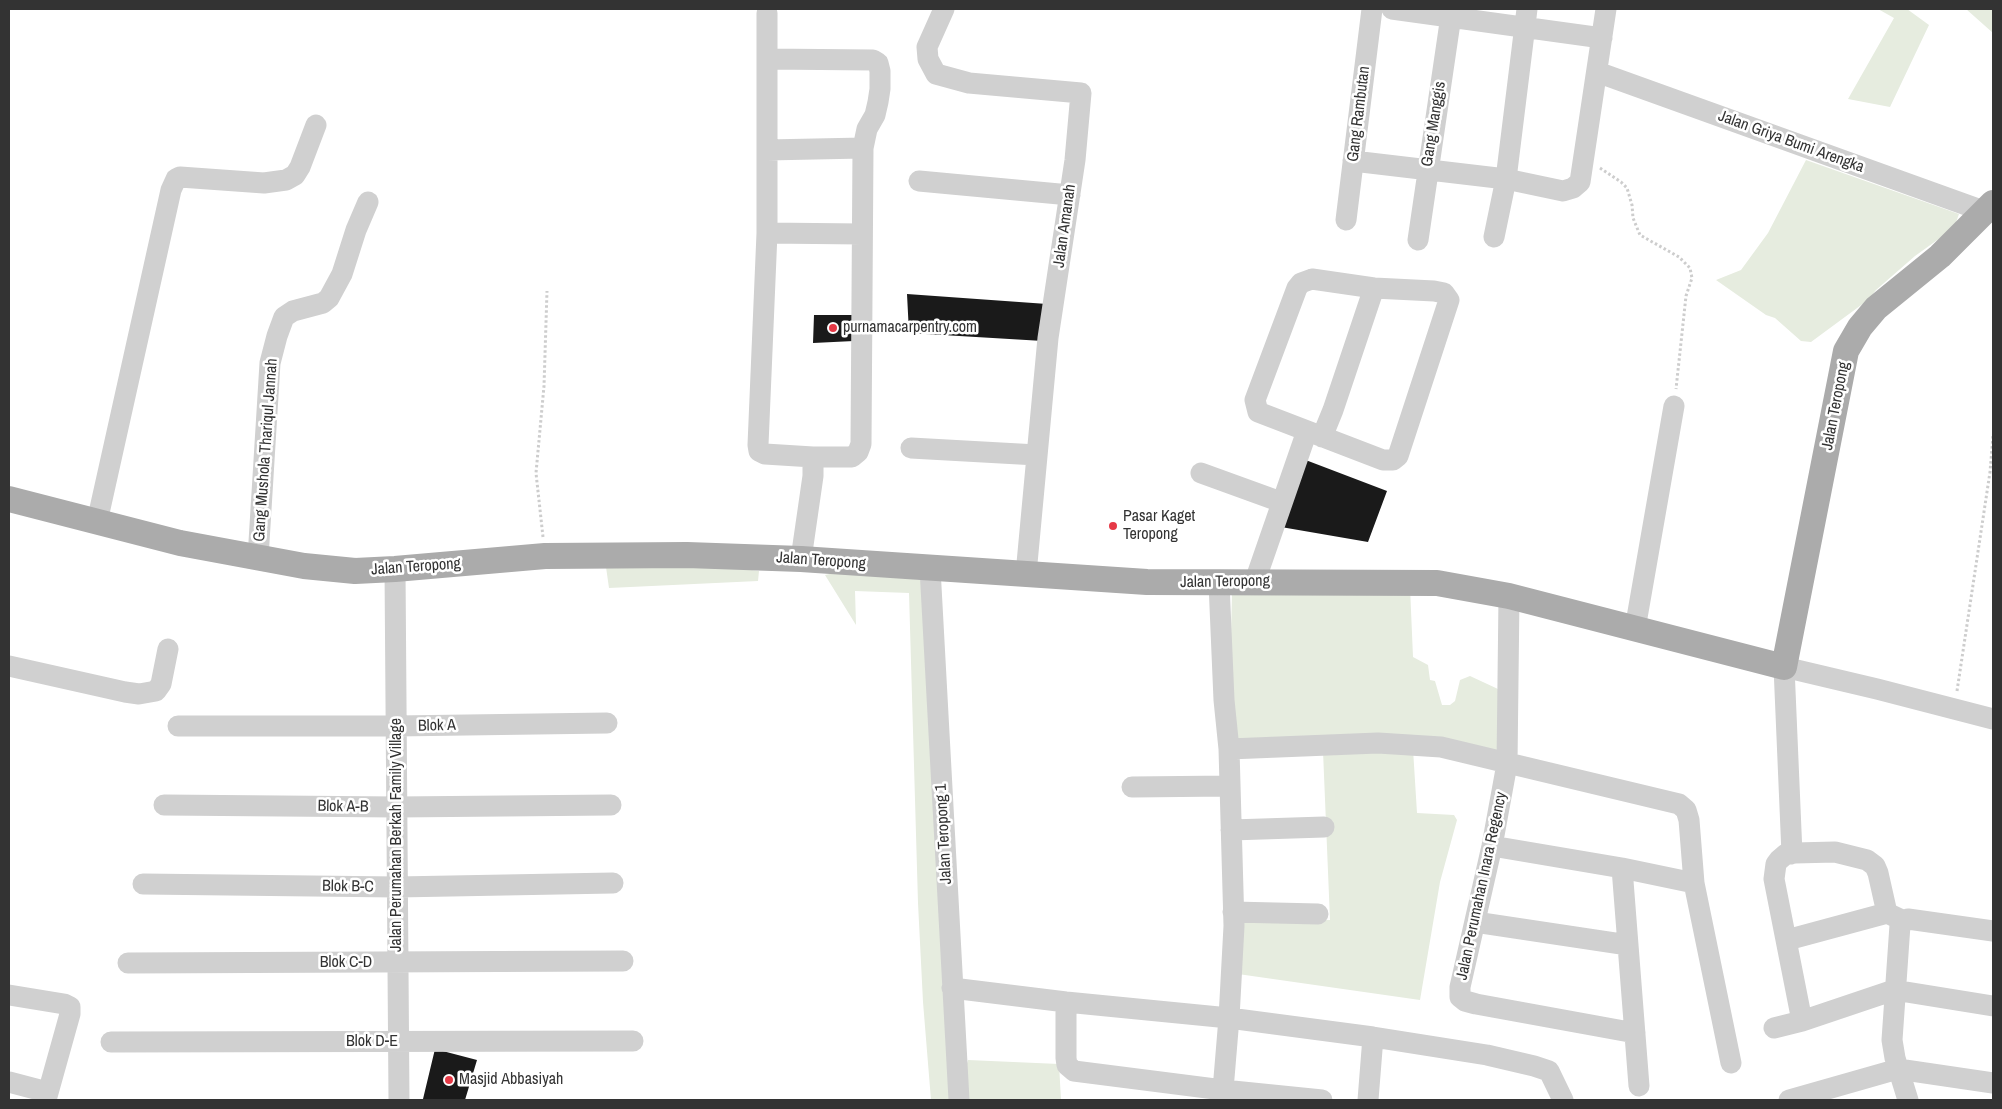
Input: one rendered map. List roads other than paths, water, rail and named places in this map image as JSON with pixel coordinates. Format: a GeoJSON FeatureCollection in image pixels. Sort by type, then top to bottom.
{"type":"FeatureCollection","features":[{"type":"Feature","properties":{"kind":"main road","name":"Jalan Teropong"},"geometry":{"type":"LineString","coordinates":[[10,504],[97,522],[180,544],[304,566],[355,571],[545,556],[687,555],[800,559],[1147,582],[1437,583],[1510,596],[1790,668],[1846,351],[1860,327],[1876,308],[1940,256],[1990,208]]}},
{"type":"Feature","properties":{"kind":"street","name":"Jalan Amanah"},"geometry":{"type":"LineString","coordinates":[[944,9],[927,47],[928,59],[936,74],[969,83],[1080,93],[1075,160],[1048,338],[1026,574]]}},
{"type":"Feature","properties":{"kind":"street","name":"Gang Rambutan"},"geometry":{"type":"LineString","coordinates":[[1346,220],[1372,9]]}},
{"type":"Feature","properties":{"kind":"street"},"geometry":{"type":"LineString","coordinates":[[1392,9],[1526,18],[1602,38]]}},
{"type":"Feature","properties":{"kind":"street"},"geometry":{"type":"LineString","coordinates":[[1354,161],[1506,179],[1563,191],[1573,188],[1580,182],[1606,9]]}},
{"type":"Feature","properties":{"kind":"street"},"geometry":{"type":"LineString","coordinates":[[767,13],[767,59],[767,233],[759,451],[765,454],[852,457],[858,452],[861,444],[863,148],[867,129],[875,115],[878,102],[880,71],[878,63],[873,60],[767,59]]}},
{"type":"Feature","properties":{"kind":"street","name":"Gang Manggis"},"geometry":{"type":"LineString","coordinates":[[1418,240],[1452,13]]}},
{"type":"Feature","properties":{"kind":"street"},"geometry":{"type":"LineString","coordinates":[[1494,238],[1506,179],[1526,18]]}},
{"type":"Feature","properties":{"kind":"street","name":"Jalan Griya Bumi Arengka"},"geometry":{"type":"LineString","coordinates":[[1597,72],[1990,208]]}},
{"type":"Feature","properties":{"kind":"street"},"geometry":{"type":"LineString","coordinates":[[97,522],[171,190],[176,179],[264,183],[286,180],[295,175],[300,167],[316,125]]}},
{"type":"Feature","properties":{"kind":"street"},"geometry":{"type":"LineString","coordinates":[[767,150],[863,148]]}},
{"type":"Feature","properties":{"kind":"street"},"geometry":{"type":"LineString","coordinates":[[919,180],[1070,195]]}},
{"type":"Feature","properties":{"kind":"street","name":"Gang Mushola Thariqul Jannah"},"geometry":{"type":"LineString","coordinates":[[258,558],[270,363],[277,336],[284,317],[293,311],[323,304],[329,298],[342,274],[356,230],[368,202]]}},
{"type":"Feature","properties":{"kind":"street"},"geometry":{"type":"LineString","coordinates":[[767,233],[862,234]]}},
{"type":"Feature","properties":{"kind":"street"},"geometry":{"type":"LineString","coordinates":[[1312,279],[1374,288],[1434,290],[1444,293],[1449,300],[1398,456],[1393,460],[1383,460],[1315,434],[1258,412],[1255,400],[1297,288],[1301,283],[1312,279]]}},
{"type":"Feature","properties":{"kind":"street"},"geometry":{"type":"LineString","coordinates":[[1255,581],[1281,502],[1315,434],[1333,410],[1374,288]]}},
{"type":"Feature","properties":{"kind":"street"},"geometry":{"type":"LineString","coordinates":[[1635,629],[1674,406]]}},
{"type":"Feature","properties":{"kind":"street"},"geometry":{"type":"LineString","coordinates":[[911,448],[1037,455]]}},
{"type":"Feature","properties":{"kind":"street"},"geometry":{"type":"LineString","coordinates":[[800,559],[813,476],[813,457]]}},
{"type":"Feature","properties":{"kind":"street"},"geometry":{"type":"LineString","coordinates":[[1201,472],[1281,502]]}},
{"type":"Feature","properties":{"kind":"street","name":"Jalan Teropong 1"},"geometry":{"type":"LineString","coordinates":[[930,568],[959,1100]]}},
{"type":"Feature","properties":{"kind":"street","name":"Jalan Perumahan Berkah Family Village"},"geometry":{"type":"LineString","coordinates":[[395,569],[399,1100]]}},
{"type":"Feature","properties":{"kind":"street"},"geometry":{"type":"LineString","coordinates":[[1219,583],[1234,912],[1230,1018],[1223,1090]]}},
{"type":"Feature","properties":{"kind":"street","name":"Jalan Perumahan Inara Regency"},"geometry":{"type":"LineString","coordinates":[[1510,596],[1507,764],[1492,846],[1460,986],[1460,997],[1465,1001],[1635,1033]]}},
{"type":"Feature","properties":{"kind":"street"},"geometry":{"type":"LineString","coordinates":[[9,666],[139,694],[156,692],[161,684],[168,649]]}},
{"type":"Feature","properties":{"kind":"street"},"geometry":{"type":"LineString","coordinates":[[1792,854],[1790,668],[1955,708],[1993,720]]}},
{"type":"Feature","properties":{"kind":"street","name":"Blok A"},"geometry":{"type":"LineString","coordinates":[[178,726],[396,726],[607,723]]}},
{"type":"Feature","properties":{"kind":"street"},"geometry":{"type":"LineString","coordinates":[[1228,749],[1378,743],[1441,747],[1679,804],[1686,810],[1689,820],[1694,883],[1731,1064]]}},
{"type":"Feature","properties":{"kind":"street"},"geometry":{"type":"LineString","coordinates":[[1132,787],[1229,786]]}},
{"type":"Feature","properties":{"kind":"street","name":"Blok A-B"},"geometry":{"type":"LineString","coordinates":[[164,805],[397,807],[611,805]]}},
{"type":"Feature","properties":{"kind":"street"},"geometry":{"type":"LineString","coordinates":[[1231,830],[1324,827]]}},
{"type":"Feature","properties":{"kind":"street"},"geometry":{"type":"LineString","coordinates":[[1492,846],[1622,868],[1694,883]]}},
{"type":"Feature","properties":{"kind":"street"},"geometry":{"type":"LineString","coordinates":[[1802,1021],[1774,879],[1776,864],[1786,854],[1835,852],[1867,860],[1875,866],[1900,925],[1892,1040],[1908,1100]]}},
{"type":"Feature","properties":{"kind":"street"},"geometry":{"type":"LineString","coordinates":[[1622,868],[1640,1086]]}},
{"type":"Feature","properties":{"kind":"street","name":"Blok B-C"},"geometry":{"type":"LineString","coordinates":[[143,884],[397,887],[613,883]]}},
{"type":"Feature","properties":{"kind":"street"},"geometry":{"type":"LineString","coordinates":[[1234,912],[1318,914]]}},
{"type":"Feature","properties":{"kind":"street"},"geometry":{"type":"LineString","coordinates":[[1787,940],[1895,917],[1993,931]]}},
{"type":"Feature","properties":{"kind":"street"},"geometry":{"type":"LineString","coordinates":[[1475,922],[1628,945]]}},
{"type":"Feature","properties":{"kind":"street","name":"Blok C-D"},"geometry":{"type":"LineString","coordinates":[[128,963],[623,961]]}},
{"type":"Feature","properties":{"kind":"street"},"geometry":{"type":"LineString","coordinates":[[952,988],[1066,1002],[1230,1018],[1373,1037],[1487,1056],[1534,1066],[1549,1072],[1563,1100]]}},
{"type":"Feature","properties":{"kind":"street"},"geometry":{"type":"LineString","coordinates":[[1774,1028],[1802,1021],[1894,990],[1993,1006]]}},
{"type":"Feature","properties":{"kind":"street"},"geometry":{"type":"LineString","coordinates":[[9,995],[64,1004],[70,1007],[70,1014],[47,1096],[9,1082]]}},
{"type":"Feature","properties":{"kind":"street"},"geometry":{"type":"LineString","coordinates":[[1066,1002],[1066,1058],[1067,1065],[1074,1071],[1223,1090],[1322,1100]]}},
{"type":"Feature","properties":{"kind":"street"},"geometry":{"type":"LineString","coordinates":[[1368,1100],[1373,1037]]}},
{"type":"Feature","properties":{"kind":"street","name":"Blok D-E"},"geometry":{"type":"LineString","coordinates":[[111,1042],[633,1042]]}},
{"type":"Feature","properties":{"kind":"street"},"geometry":{"type":"LineString","coordinates":[[1790,1100],[1898,1068],[1993,1083]]}},
{"type":"Feature","properties":{"kind":"place","name":"purnamacarpentry.com"},"geometry":{"type":"Point","coordinates":[833,328]}},
{"type":"Feature","properties":{"kind":"place","name":"Pasar Kaget Teropong"},"geometry":{"type":"Point","coordinates":[1113,526]}},
{"type":"Feature","properties":{"kind":"place","name":"Masjid Abbasiyah"},"geometry":{"type":"Point","coordinates":[449,1080]}}]}
